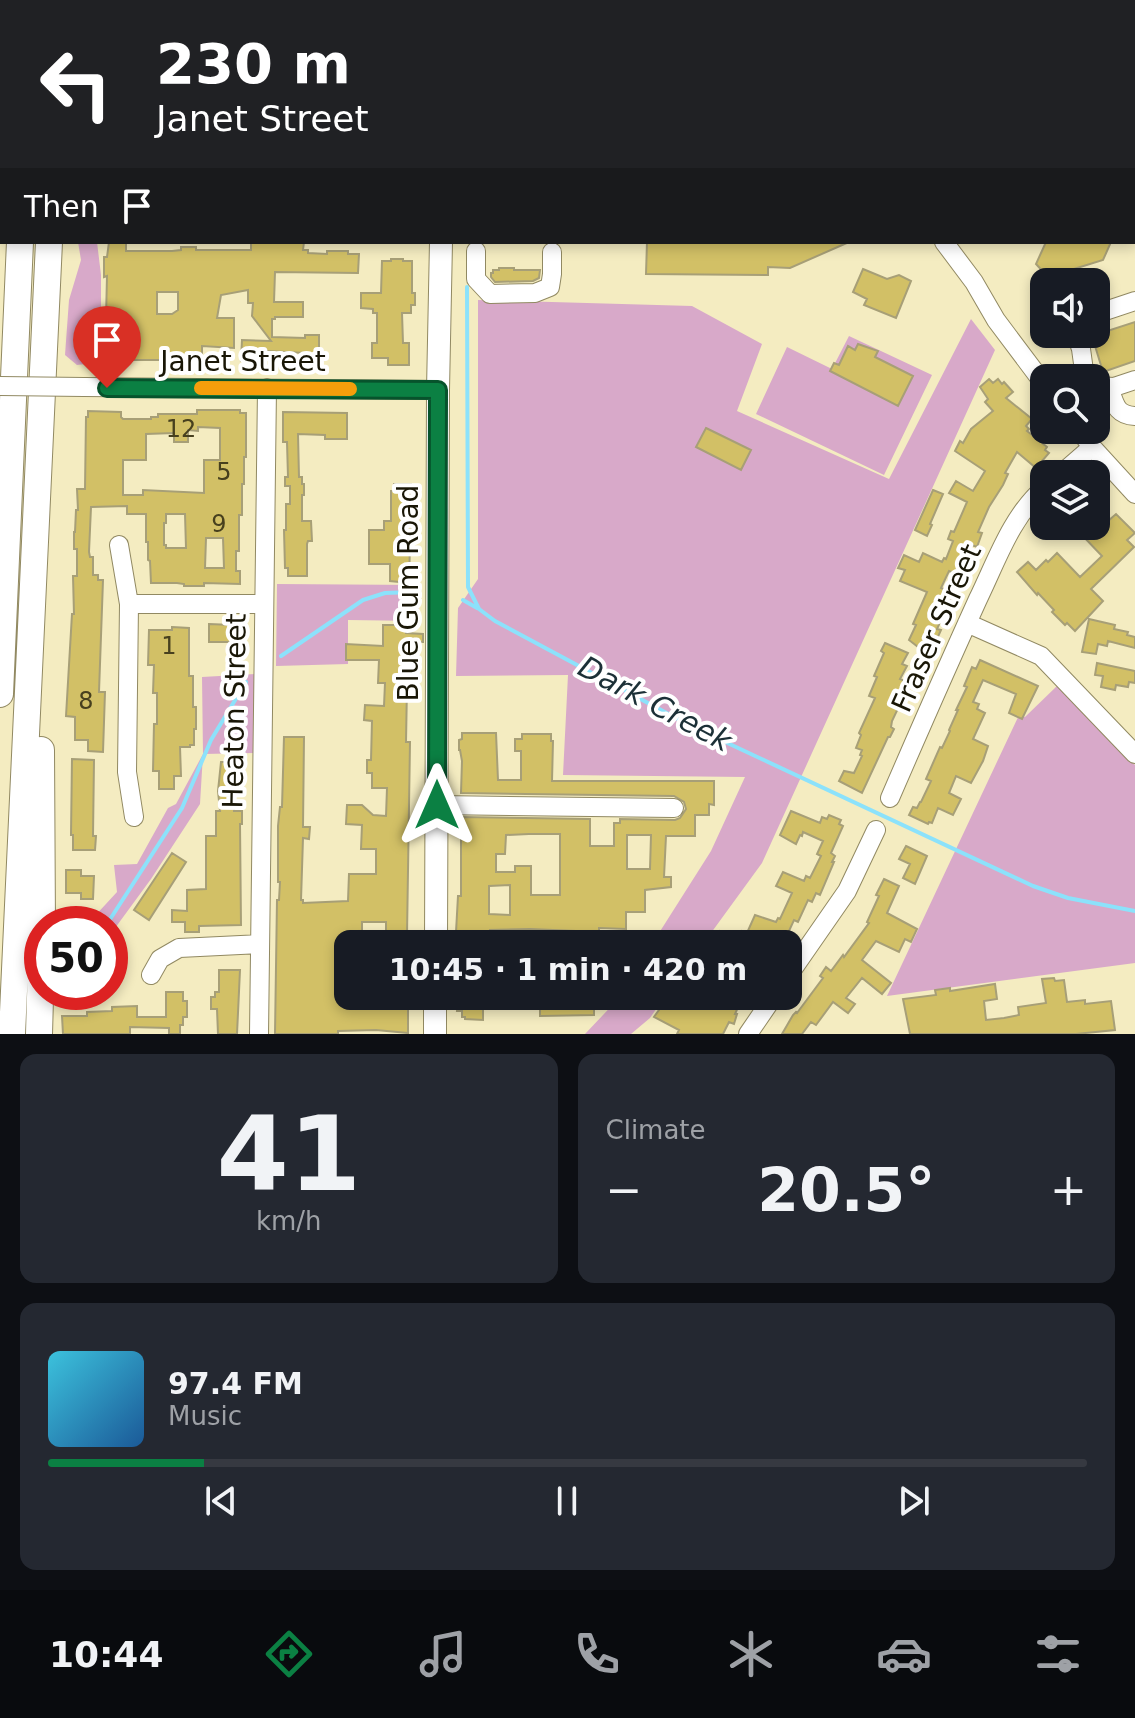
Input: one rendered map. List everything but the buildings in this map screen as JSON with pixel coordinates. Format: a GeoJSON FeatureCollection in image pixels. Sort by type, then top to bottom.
{"type":"FeatureCollection","features":[{"type":"Feature","properties":{"kind":"highway"},"geometry":{"type":"LineString","coordinates":[[0,694],[20,244]]}},
{"type":"Feature","properties":{"kind":"highway"},"geometry":{"type":"LineString","coordinates":[[12,1034],[49,244]]}},
{"type":"Feature","properties":{"kind":"highway"},"geometry":{"type":"LineString","coordinates":[[32,583],[42,647],[39,1034]]}},
{"type":"Feature","properties":{"kind":"main road","name":"Blue Gum Road"},"geometry":{"type":"LineString","coordinates":[[436,930],[441,244]]}},
{"type":"Feature","properties":{"kind":"main road"},"geometry":{"type":"LineString","coordinates":[[435,1010],[435,1034]]}},
{"type":"Feature","properties":{"kind":"street"},"geometry":{"type":"LineString","coordinates":[[946,244],[1030,365]]}},
{"type":"Feature","properties":{"kind":"street"},"geometry":{"type":"LineString","coordinates":[[476,251],[476,279],[490,294],[535,293],[550,287],[552,252]]}},
{"type":"Feature","properties":{"kind":"street"},"geometry":{"type":"LineString","coordinates":[[1110,309],[1135,301]]}},
{"type":"Feature","properties":{"kind":"street"},"geometry":{"type":"LineString","coordinates":[[1110,387],[1135,380]]}},
{"type":"Feature","properties":{"kind":"street","name":"Janet Street"},"geometry":{"type":"LineString","coordinates":[[0,386],[438,390]]}},
{"type":"Feature","properties":{"kind":"street","name":"Heaton Street"},"geometry":{"type":"LineString","coordinates":[[259,1034],[267,388]]}},
{"type":"Feature","properties":{"kind":"street"},"geometry":{"type":"LineString","coordinates":[[1110,399],[1117,410],[1135,422]]}},
{"type":"Feature","properties":{"kind":"street"},"geometry":{"type":"LineString","coordinates":[[1090,444],[1135,494]]}},
{"type":"Feature","properties":{"kind":"street"},"geometry":{"type":"LineString","coordinates":[[1077,460],[1092,447]]}},
{"type":"Feature","properties":{"kind":"street","name":"Fraser Street"},"geometry":{"type":"LineString","coordinates":[[890,798],[1016,518],[1030,500]]}},
{"type":"Feature","properties":{"kind":"street"},"geometry":{"type":"LineString","coordinates":[[119,545],[129,604],[127,772],[134,817]]}},
{"type":"Feature","properties":{"kind":"street"},"geometry":{"type":"LineString","coordinates":[[129,604],[264,604]]}},
{"type":"Feature","properties":{"kind":"street"},"geometry":{"type":"LineString","coordinates":[[967,623],[1041,656],[1135,754]]}},
{"type":"Feature","properties":{"kind":"street"},"geometry":{"type":"LineString","coordinates":[[437,805],[674,808]]}},
{"type":"Feature","properties":{"kind":"street"},"geometry":{"type":"LineString","coordinates":[[802,956],[847,891],[876,830]]}},
{"type":"Feature","properties":{"kind":"street"},"geometry":{"type":"LineString","coordinates":[[151,975],[160,959],[182,947],[260,944]]}},
{"type":"Feature","properties":{"kind":"street"},"geometry":{"type":"LineString","coordinates":[[748,1034],[764,1010]]}},
{"type":"Feature","properties":{"kind":"shaded area"},"geometry":{"type":"Polygon","coordinates":[[[78,244],[97,244],[101,275],[101,345],[94,363],[77,365],[65,355],[69,300],[81,260],[78,244]]]}},
{"type":"Feature","properties":{"kind":"shaded area"},"geometry":{"type":"Polygon","coordinates":[[[478,300],[692,306],[762,344],[737,411],[889,479],[971,319],[995,350],[762,863],[713,930],[661,930],[711,851],[745,777],[563,775],[568,675],[456,676],[458,608],[478,579],[478,300]]]}},
{"type":"Feature","properties":{"kind":"shaded area"},"geometry":{"type":"Polygon","coordinates":[[[849,336],[932,375],[884,475],[756,414],[787,347],[832,369],[849,336]]]}},
{"type":"Feature","properties":{"kind":"shaded area"},"geometry":{"type":"Polygon","coordinates":[[[277,584],[419,585],[419,621],[348,620],[348,664],[276,666],[277,584]]]}},
{"type":"Feature","properties":{"kind":"shaded area"},"geometry":{"type":"Polygon","coordinates":[[[255,674],[254,753],[203,754],[202,677],[255,674]]]}},
{"type":"Feature","properties":{"kind":"shaded area"},"geometry":{"type":"Polygon","coordinates":[[[1058,685],[1135,765],[1135,963],[887,996],[1019,715],[1025,717],[1058,685]]]}},
{"type":"Feature","properties":{"kind":"shaded area"},"geometry":{"type":"Polygon","coordinates":[[[203,754],[200,804],[128,910],[128,906],[104,906],[117,892],[114,865],[137,864],[168,808],[176,804],[203,754]]]}},
{"type":"Feature","properties":{"kind":"shaded area"},"geometry":{"type":"Polygon","coordinates":[[[608,1010],[655,1010],[631,1034],[585,1034],[608,1010]]]}},
{"type":"Feature","properties":{"kind":"waterway","name":"Dark Creek"},"geometry":{"type":"LineString","coordinates":[[467,287],[468,587],[479,609],[495,621],[689,725],[1033,886],[1068,898],[1135,911]]}},
{"type":"Feature","properties":{"kind":"waterway"},"geometry":{"type":"LineString","coordinates":[[281,656],[363,600],[385,593],[414,592]]}},
{"type":"Feature","properties":{"kind":"waterway"},"geometry":{"type":"LineString","coordinates":[[463,600],[477,608]]}},
{"type":"Feature","properties":{"kind":"waterway"},"geometry":{"type":"LineString","coordinates":[[119,906],[182,808],[211,740],[246,682]]}},
{"type":"Feature","properties":{"kind":"slow traffic"},"geometry":{"type":"LineString","coordinates":[[201,388],[350,389]]}},
{"type":"Feature","properties":{"kind":"route"},"geometry":{"type":"LineString","coordinates":[[107,388],[438,390],[437,805]]}}]}
